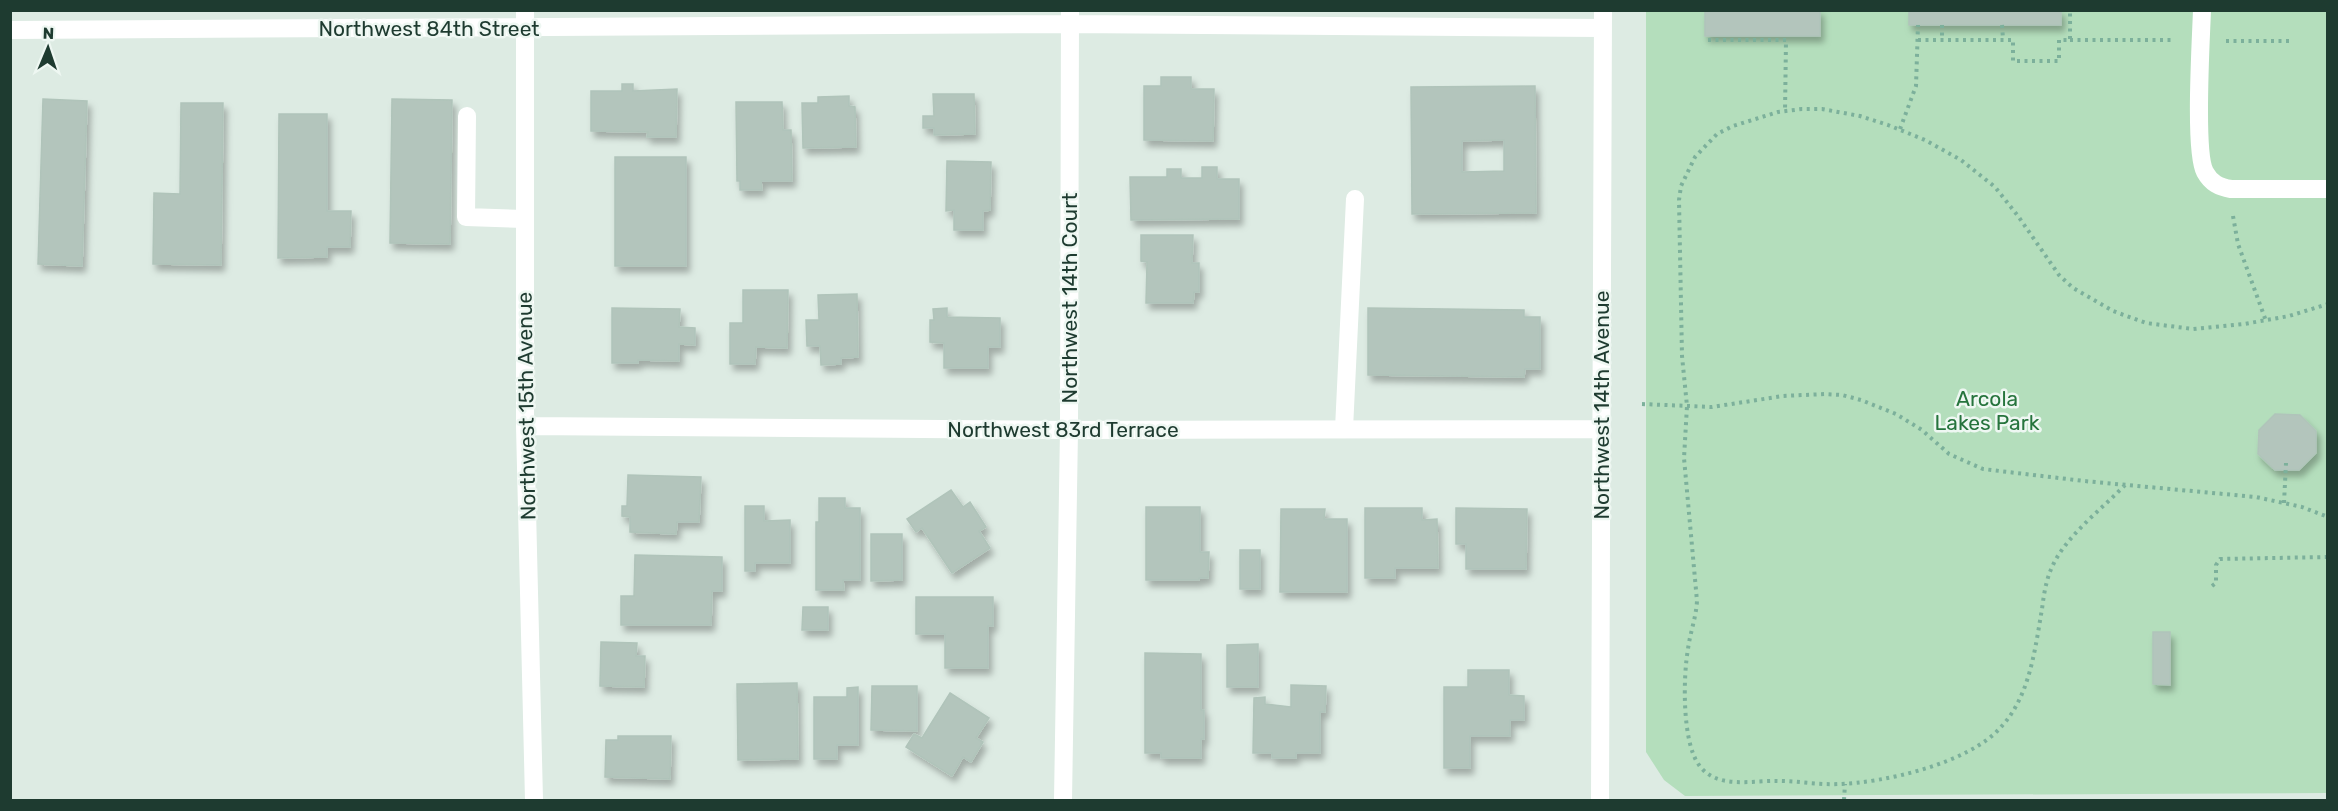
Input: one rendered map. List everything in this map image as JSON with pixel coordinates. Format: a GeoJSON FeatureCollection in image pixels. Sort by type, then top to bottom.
{"type":"FeatureCollection","features":[{"type":"Feature","properties":{"kind":"street"},"geometry":{"type":"LineString","coordinates":[[2202,10],[2200,148],[2202,165],[2207,176],[2220,188],[2328,189]]}},
{"type":"Feature","properties":{"kind":"street","name":"Northwest 84th Street"},"geometry":{"type":"LineString","coordinates":[[10,30],[524,19],[1070,17],[1603,19]]}},
{"type":"Feature","properties":{"kind":"street","name":"Northwest 14th Court"},"geometry":{"type":"LineString","coordinates":[[1063,801],[1069,430],[1070,17]]}},
{"type":"Feature","properties":{"kind":"street","name":"Northwest 15th Avenue"},"geometry":{"type":"LineString","coordinates":[[524,19],[525,426],[534,801]]}},
{"type":"Feature","properties":{"kind":"street","name":"Northwest 14th Avenue"},"geometry":{"type":"LineString","coordinates":[[1600,801],[1603,19]]}},
{"type":"Feature","properties":{"kind":"street"},"geometry":{"type":"LineString","coordinates":[[467,116],[466,217],[525,219]]}},
{"type":"Feature","properties":{"kind":"street"},"geometry":{"type":"LineString","coordinates":[[1344,429],[1355,199]]}},
{"type":"Feature","properties":{"kind":"street","name":"Northwest 83rd Terrace"},"geometry":{"type":"LineString","coordinates":[[525,426],[1069,430],[1600,429]]}},
{"type":"Feature","properties":{"kind":"path"},"geometry":{"type":"LineString","coordinates":[[2070,10],[2070,40]]}},
{"type":"Feature","properties":{"kind":"path"},"geometry":{"type":"LineString","coordinates":[[1900,129],[1916,86],[1918,25]]}},
{"type":"Feature","properties":{"kind":"path"},"geometry":{"type":"LineString","coordinates":[[1941,25],[1942,40]]}},
{"type":"Feature","properties":{"kind":"path"},"geometry":{"type":"LineString","coordinates":[[2002,25],[2002,39]]}},
{"type":"Feature","properties":{"kind":"path"},"geometry":{"type":"LineString","coordinates":[[1708,40],[1786,40],[1785,112]]}},
{"type":"Feature","properties":{"kind":"path"},"geometry":{"type":"LineString","coordinates":[[1918,40],[2013,40],[2013,61],[2059,61],[2059,40],[2184,40]]}},
{"type":"Feature","properties":{"kind":"path"},"geometry":{"type":"LineString","coordinates":[[2222,41],[2292,41]]}},
{"type":"Feature","properties":{"kind":"path"},"geometry":{"type":"LineString","coordinates":[[2125,485],[2078,532],[2053,564],[2047,578],[2030,670],[2010,716],[2001,728],[1973,750],[1955,759],[1898,774],[1845,784],[1782,780],[1727,782],[1708,774],[1693,755],[1687,729],[1686,682],[1688,650],[1697,601],[1684,471],[1687,406],[1682,356],[1683,316],[1678,217],[1682,186],[1695,157],[1717,134],[1754,118],[1802,109],[1837,111],[1900,129],[1941,148],[1979,173],[2008,203],[2059,275],[2091,300],[2130,318],[2169,328],[2193,329],[2266,321],[2328,304]]}},
{"type":"Feature","properties":{"kind":"path"},"geometry":{"type":"LineString","coordinates":[[2232,212],[2238,244],[2266,321]]}},
{"type":"Feature","properties":{"kind":"path"},"geometry":{"type":"LineString","coordinates":[[1642,404],[1712,407],[1783,396],[1842,395],[1896,414],[1922,430],[1949,454],[1983,469],[2125,485],[2256,496],[2328,517]]}},
{"type":"Feature","properties":{"kind":"path"},"geometry":{"type":"LineString","coordinates":[[2284,503],[2286,463]]}},
{"type":"Feature","properties":{"kind":"path"},"geometry":{"type":"LineString","coordinates":[[2212,586],[2216,583],[2216,565],[2220,559],[2328,557]]}},
{"type":"Feature","properties":{"kind":"path"},"geometry":{"type":"LineString","coordinates":[[1844,801],[1845,784]]}},
{"type":"Feature","properties":{"kind":"green space","name":"Arcola Lakes Park"},"geometry":{"type":"Polygon","coordinates":[[[1646,11],[2327,11],[2327,793],[1685,796],[1664,780],[1646,752],[1646,11]]]}},
{"type":"Feature","properties":{"kind":"building"},"geometry":{"type":"Polygon","coordinates":[[[1705,10],[1820,10],[1820,36],[1705,36],[1705,10]]]}},
{"type":"Feature","properties":{"kind":"building"},"geometry":{"type":"Polygon","coordinates":[[[1909,10],[2061,10],[2061,25],[1909,25],[1909,10]]]}},
{"type":"Feature","properties":{"kind":"building"},"geometry":{"type":"Polygon","coordinates":[[[1161,77],[1191,77],[1191,89],[1214,89],[1213,141],[1144,140],[1144,86],[1161,86],[1161,77]]]}},
{"type":"Feature","properties":{"kind":"building"},"geometry":{"type":"Polygon","coordinates":[[[622,84],[633,84],[633,91],[677,89],[676,137],[647,137],[648,132],[591,131],[591,91],[622,91],[622,84]]]}},
{"type":"Feature","properties":{"kind":"building"},"geometry":{"type":"Polygon","coordinates":[[[1535,86],[1536,213],[1412,214],[1411,87],[1535,86]],[[1504,140],[1462,141],[1462,172],[1504,171],[1504,140]]]}},
{"type":"Feature","properties":{"kind":"building"},"geometry":{"type":"Polygon","coordinates":[[[933,94],[974,94],[975,134],[934,135],[934,128],[923,128],[923,116],[934,116],[933,94]]]}},
{"type":"Feature","properties":{"kind":"building"},"geometry":{"type":"Polygon","coordinates":[[[849,96],[849,106],[855,107],[856,147],[803,148],[802,103],[818,103],[818,97],[849,96]]]}},
{"type":"Feature","properties":{"kind":"building"},"geometry":{"type":"Polygon","coordinates":[[[43,99],[87,101],[82,266],[38,264],[43,99]]]}},
{"type":"Feature","properties":{"kind":"building"},"geometry":{"type":"Polygon","coordinates":[[[392,99],[452,100],[450,244],[390,243],[392,99]]]}},
{"type":"Feature","properties":{"kind":"building"},"geometry":{"type":"Polygon","coordinates":[[[736,102],[782,102],[783,130],[791,130],[792,181],[761,181],[762,190],[740,190],[740,181],[737,181],[736,102]]]}},
{"type":"Feature","properties":{"kind":"building"},"geometry":{"type":"Polygon","coordinates":[[[181,103],[223,103],[221,265],[153,264],[154,193],[180,194],[181,103]]]}},
{"type":"Feature","properties":{"kind":"building"},"geometry":{"type":"Polygon","coordinates":[[[279,114],[327,114],[327,211],[351,211],[350,247],[327,247],[327,257],[278,258],[279,114]]]}},
{"type":"Feature","properties":{"kind":"building"},"geometry":{"type":"Polygon","coordinates":[[[615,157],[686,157],[686,266],[615,266],[615,157]]]}},
{"type":"Feature","properties":{"kind":"building"},"geometry":{"type":"Polygon","coordinates":[[[947,161],[991,162],[990,210],[983,211],[983,230],[954,230],[954,210],[946,211],[947,161]]]}},
{"type":"Feature","properties":{"kind":"building"},"geometry":{"type":"Polygon","coordinates":[[[1202,167],[1217,167],[1217,179],[1239,179],[1239,219],[1131,220],[1130,177],[1167,177],[1167,169],[1181,169],[1181,178],[1202,178],[1202,167]]]}},
{"type":"Feature","properties":{"kind":"building"},"geometry":{"type":"Polygon","coordinates":[[[1141,235],[1193,235],[1192,263],[1199,263],[1199,292],[1194,292],[1193,303],[1146,303],[1147,262],[1141,261],[1141,235]]]}},
{"type":"Feature","properties":{"kind":"building"},"geometry":{"type":"Polygon","coordinates":[[[743,290],[788,290],[787,348],[756,347],[755,364],[730,364],[730,323],[743,323],[743,290]]]}},
{"type":"Feature","properties":{"kind":"building"},"geometry":{"type":"Polygon","coordinates":[[[857,294],[858,357],[841,358],[841,364],[821,365],[820,346],[807,346],[806,320],[819,320],[818,295],[857,294]]]}},
{"type":"Feature","properties":{"kind":"building"},"geometry":{"type":"Polygon","coordinates":[[[612,308],[680,309],[679,327],[695,328],[695,345],[679,344],[679,361],[638,360],[638,363],[612,363],[612,308]]]}},
{"type":"Feature","properties":{"kind":"building"},"geometry":{"type":"Polygon","coordinates":[[[947,308],[947,317],[1000,318],[1000,347],[988,347],[988,368],[944,368],[944,343],[930,342],[930,320],[934,320],[933,309],[947,308]]]}},
{"type":"Feature","properties":{"kind":"building"},"geometry":{"type":"Polygon","coordinates":[[[1368,308],[1524,310],[1524,317],[1540,317],[1540,369],[1525,369],[1524,377],[1368,375],[1368,308]]]}},
{"type":"Feature","properties":{"kind":"building"},"geometry":{"type":"Polygon","coordinates":[[[2275,414],[2300,415],[2316,431],[2316,453],[2299,470],[2275,470],[2258,454],[2259,430],[2275,414]]]}},
{"type":"Feature","properties":{"kind":"building"},"geometry":{"type":"Polygon","coordinates":[[[628,475],[701,477],[699,522],[677,522],[676,534],[630,532],[630,517],[622,516],[622,506],[627,506],[628,475]]]}},
{"type":"Feature","properties":{"kind":"building"},"geometry":{"type":"Polygon","coordinates":[[[951,490],[963,507],[970,502],[986,527],[979,531],[990,548],[952,573],[922,528],[916,532],[907,519],[951,490]]]}},
{"type":"Feature","properties":{"kind":"building"},"geometry":{"type":"Polygon","coordinates":[[[819,498],[845,498],[845,508],[860,508],[860,580],[843,580],[844,590],[816,590],[816,522],[819,522],[819,498]]]}},
{"type":"Feature","properties":{"kind":"building"},"geometry":{"type":"Polygon","coordinates":[[[745,506],[764,506],[764,521],[790,520],[790,563],[755,563],[755,571],[745,571],[745,506]]]}},
{"type":"Feature","properties":{"kind":"building"},"geometry":{"type":"Polygon","coordinates":[[[1146,507],[1200,507],[1200,552],[1209,552],[1208,578],[1146,580],[1146,507]]]}},
{"type":"Feature","properties":{"kind":"building"},"geometry":{"type":"Polygon","coordinates":[[[1365,508],[1422,508],[1422,520],[1437,519],[1438,568],[1395,568],[1395,578],[1365,578],[1365,508]]]}},
{"type":"Feature","properties":{"kind":"building"},"geometry":{"type":"Polygon","coordinates":[[[1456,508],[1527,509],[1526,569],[1466,569],[1466,544],[1456,544],[1456,508]]]}},
{"type":"Feature","properties":{"kind":"building"},"geometry":{"type":"Polygon","coordinates":[[[1281,509],[1325,509],[1324,519],[1347,519],[1347,592],[1280,592],[1281,509]]]}},
{"type":"Feature","properties":{"kind":"building"},"geometry":{"type":"Polygon","coordinates":[[[871,534],[902,534],[902,580],[871,581],[871,534]]]}},
{"type":"Feature","properties":{"kind":"building"},"geometry":{"type":"Polygon","coordinates":[[[1240,550],[1260,550],[1260,589],[1240,589],[1240,550]]]}},
{"type":"Feature","properties":{"kind":"building"},"geometry":{"type":"Polygon","coordinates":[[[635,555],[722,557],[722,591],[712,591],[711,625],[621,625],[621,596],[634,596],[635,555]]]}},
{"type":"Feature","properties":{"kind":"building"},"geometry":{"type":"Polygon","coordinates":[[[916,597],[993,597],[993,626],[988,626],[988,668],[945,668],[945,634],[916,634],[916,597]]]}},
{"type":"Feature","properties":{"kind":"building"},"geometry":{"type":"Polygon","coordinates":[[[803,607],[828,607],[828,630],[802,630],[803,607]]]}},
{"type":"Feature","properties":{"kind":"building"},"geometry":{"type":"Polygon","coordinates":[[[2153,632],[2170,632],[2170,685],[2153,684],[2153,632]]]}},
{"type":"Feature","properties":{"kind":"building"},"geometry":{"type":"Polygon","coordinates":[[[601,642],[637,643],[636,656],[645,656],[644,687],[600,686],[601,642]]]}},
{"type":"Feature","properties":{"kind":"building"},"geometry":{"type":"Polygon","coordinates":[[[1258,644],[1258,687],[1227,687],[1227,645],[1258,644]]]}},
{"type":"Feature","properties":{"kind":"building"},"geometry":{"type":"Polygon","coordinates":[[[1145,653],[1201,654],[1201,710],[1204,710],[1204,739],[1201,739],[1201,758],[1161,758],[1161,753],[1145,753],[1145,653]]]}},
{"type":"Feature","properties":{"kind":"building"},"geometry":{"type":"Polygon","coordinates":[[[1468,670],[1509,670],[1509,695],[1524,696],[1524,720],[1510,720],[1510,736],[1470,736],[1470,768],[1444,768],[1444,687],[1468,687],[1468,670]]]}},
{"type":"Feature","properties":{"kind":"building"},"geometry":{"type":"Polygon","coordinates":[[[797,683],[798,759],[738,760],[737,684],[797,683]]]}},
{"type":"Feature","properties":{"kind":"building"},"geometry":{"type":"Polygon","coordinates":[[[1291,685],[1326,686],[1325,712],[1320,712],[1320,753],[1296,753],[1296,758],[1272,758],[1272,753],[1253,753],[1254,698],[1265,697],[1265,704],[1291,707],[1291,685]]]}},
{"type":"Feature","properties":{"kind":"building"},"geometry":{"type":"Polygon","coordinates":[[[872,686],[917,686],[917,731],[871,730],[872,686]]]}},
{"type":"Feature","properties":{"kind":"building"},"geometry":{"type":"Polygon","coordinates":[[[858,687],[858,745],[837,745],[837,759],[814,759],[814,697],[847,697],[847,688],[858,687]]]}},
{"type":"Feature","properties":{"kind":"building"},"geometry":{"type":"Polygon","coordinates":[[[950,693],[989,718],[976,738],[983,742],[971,762],[963,757],[952,776],[906,747],[914,734],[922,738],[950,693]]]}},
{"type":"Feature","properties":{"kind":"building"},"geometry":{"type":"Polygon","coordinates":[[[618,736],[671,736],[670,779],[605,777],[606,740],[618,740],[618,736]]]}}]}
